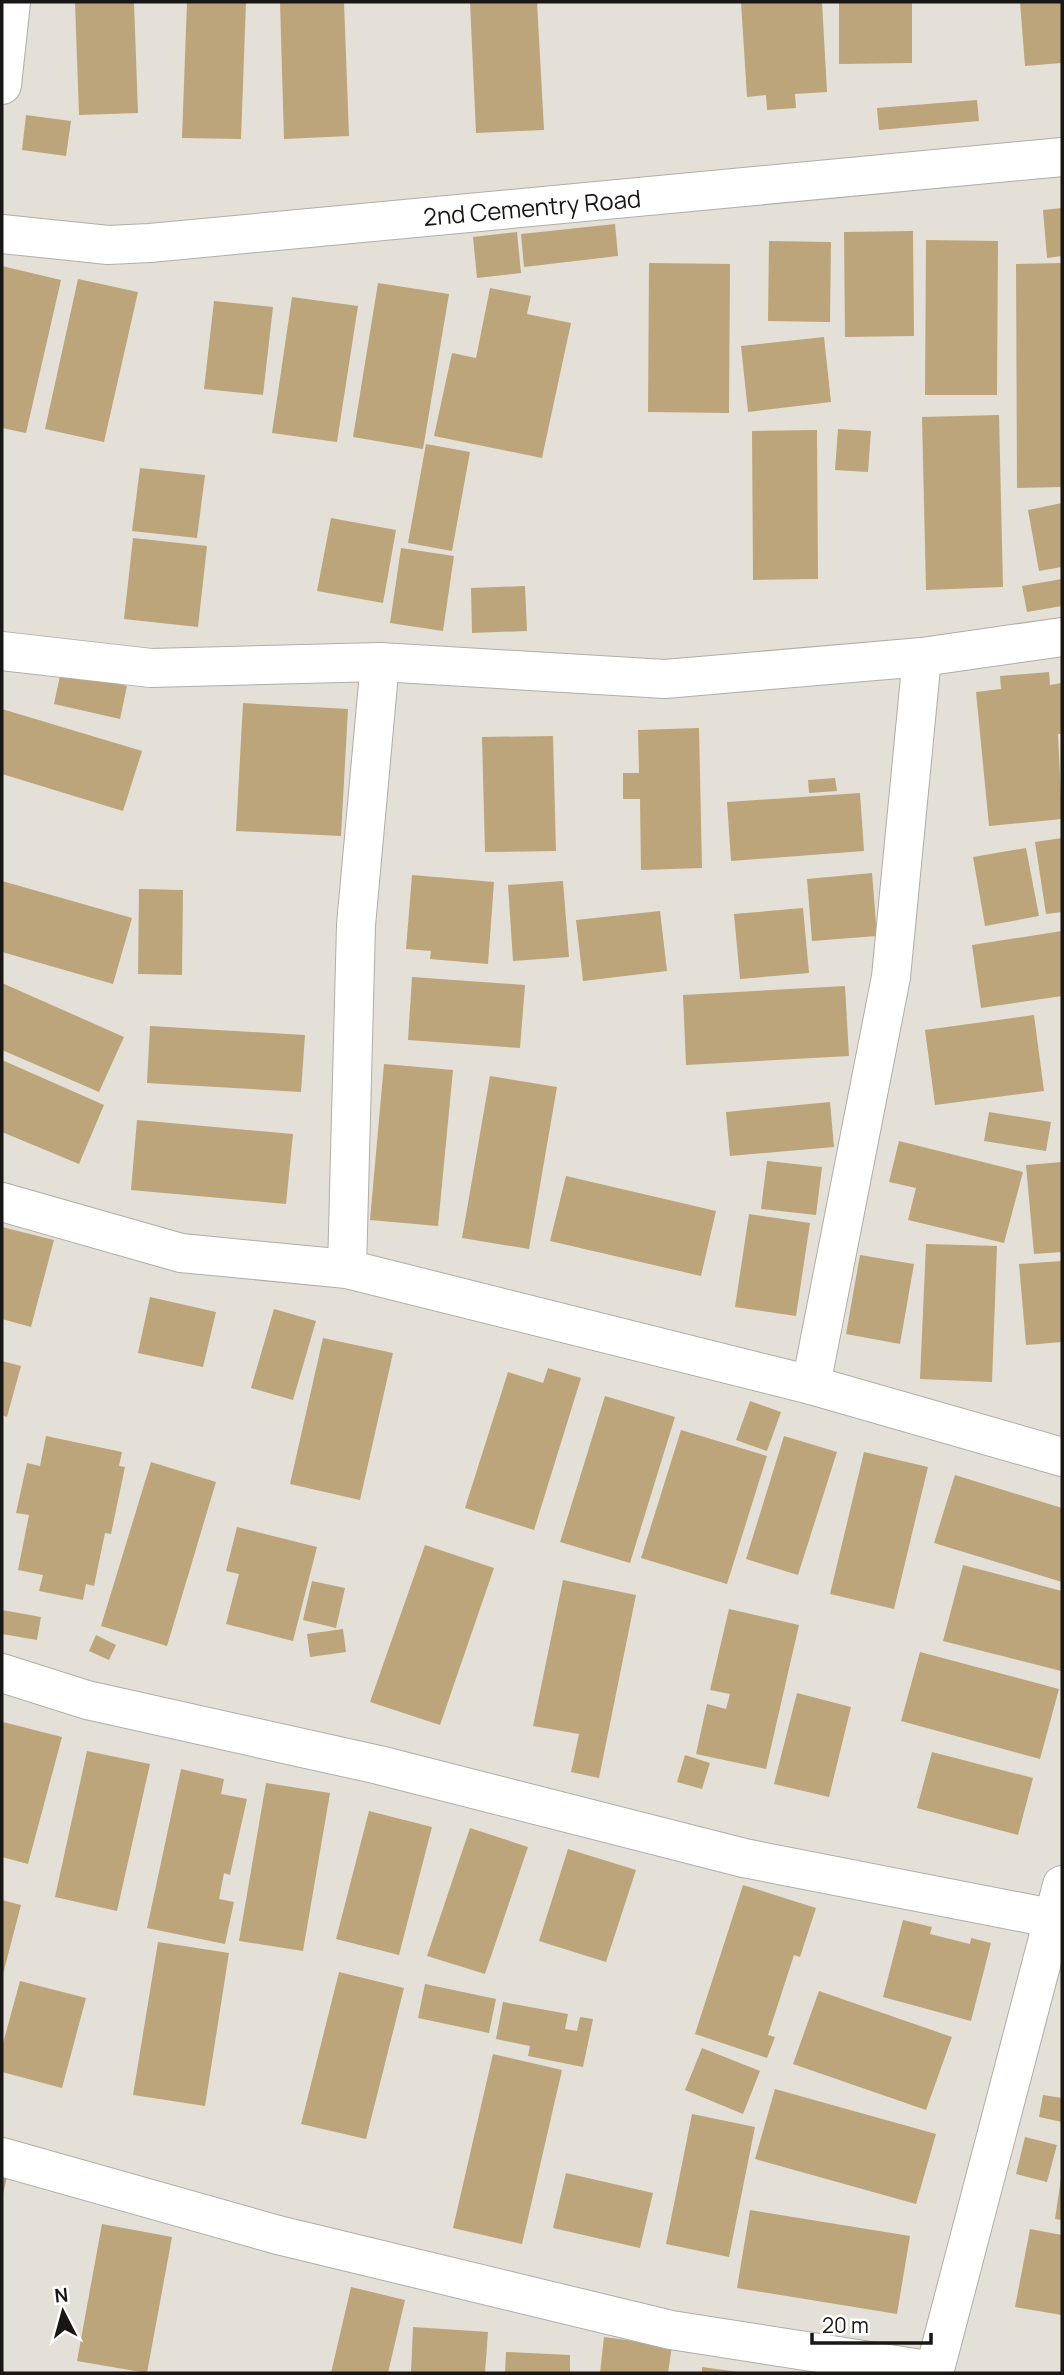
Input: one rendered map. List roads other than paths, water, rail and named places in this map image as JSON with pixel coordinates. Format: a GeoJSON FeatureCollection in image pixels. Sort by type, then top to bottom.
{"type":"FeatureCollection","features":[{"type":"Feature","properties":{"kind":"street"},"geometry":{"type":"LineString","coordinates":[[2,85],[11,2]]}},
{"type":"Feature","properties":{"kind":"street","name":"2nd Cementry Road"},"geometry":{"type":"LineString","coordinates":[[2,233],[108,245],[150,243],[1062,157]]}},
{"type":"Feature","properties":{"kind":"street"},"geometry":{"type":"LineString","coordinates":[[2,651],[151,668],[380,662],[665,679],[922,657],[1062,637]]}},
{"type":"Feature","properties":{"kind":"street"},"geometry":{"type":"LineString","coordinates":[[811,1385],[891,977],[922,657]]}},
{"type":"Feature","properties":{"kind":"street"},"geometry":{"type":"LineString","coordinates":[[347,1269],[356,925],[380,662]]}},
{"type":"Feature","properties":{"kind":"street"},"geometry":{"type":"LineString","coordinates":[[2,1202],[181,1253],[347,1269],[811,1385],[1062,1457]]}},
{"type":"Feature","properties":{"kind":"street"},"geometry":{"type":"LineString","coordinates":[[2,1673],[87,1700],[379,1765],[744,1858],[1057,1901],[934,2372],[671,2330],[278,2235],[2,2157]]}}]}
